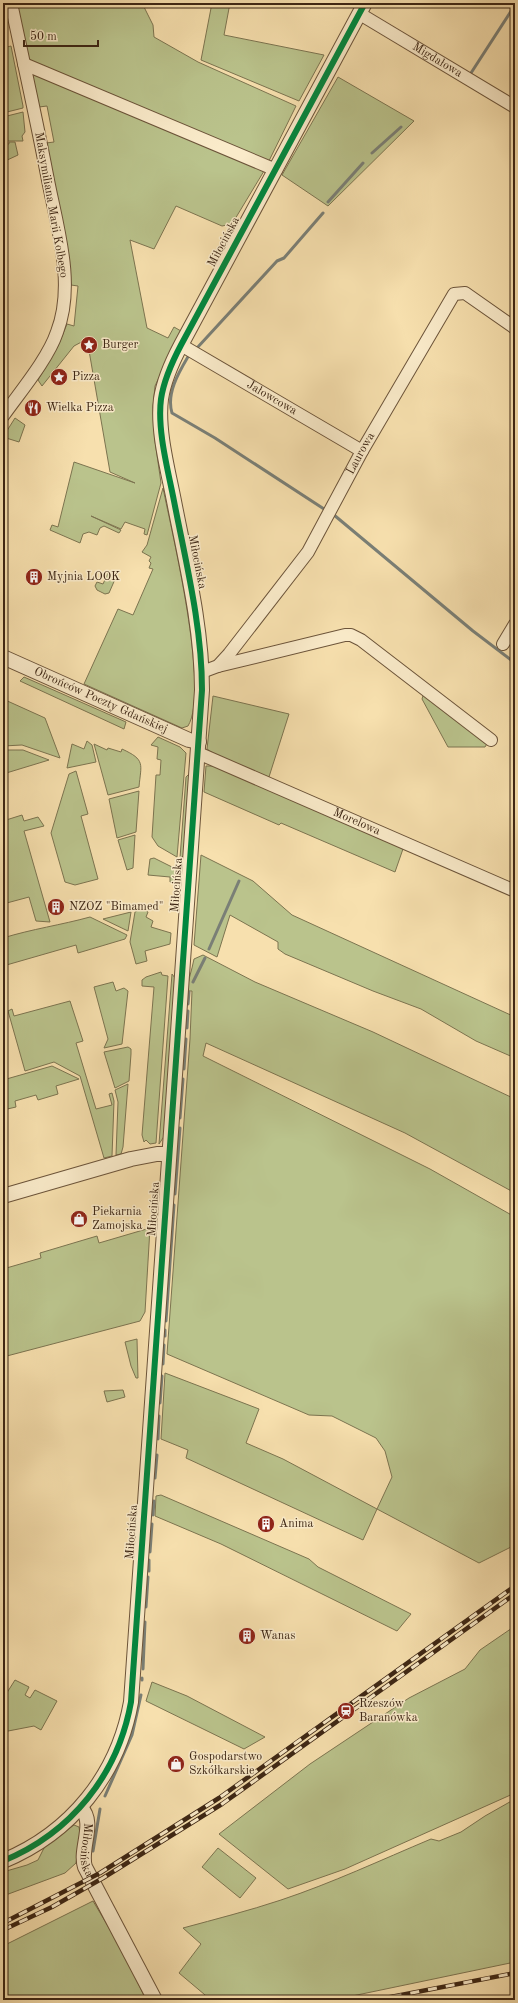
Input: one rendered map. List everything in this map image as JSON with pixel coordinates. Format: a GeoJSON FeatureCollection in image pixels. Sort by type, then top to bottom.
{"type":"FeatureCollection","features":[{"type":"Feature","properties":{"kind":"street","name":"Maksymiliana Marii Kolbego"},"geometry":{"type":"LineString","coordinates":[[3,416],[43,358],[57,334],[63,314],[64,289],[64,266],[55,215],[11,3]]}},
{"type":"Feature","properties":{"kind":"street","name":"Migdałowa"},"geometry":{"type":"LineString","coordinates":[[362,8],[515,107]]}},
{"type":"Feature","properties":{"kind":"street","name":"Miłocińska"},"geometry":{"type":"LineString","coordinates":[[155,2000],[85,1867],[83,1858],[87,1821],[85,1813],[81,1808],[95,1792],[116,1754],[124,1733],[131,1702],[199,748],[202,672],[195,614],[170,484],[162,428],[161,401],[163,387],[181,345],[362,8]]}},
{"type":"Feature","properties":{"kind":"street"},"geometry":{"type":"LineString","coordinates":[[24,64],[276,170]]}},
{"type":"Feature","properties":{"kind":"street","name":"Laurowa"},"geometry":{"type":"LineString","coordinates":[[218,666],[308,552],[362,451],[454,294],[457,292],[465,293],[515,328]]}},
{"type":"Feature","properties":{"kind":"street","name":"Jałowcowa"},"geometry":{"type":"LineString","coordinates":[[181,345],[362,451]]}},
{"type":"Feature","properties":{"kind":"street"},"geometry":{"type":"LineString","coordinates":[[503,644],[515,624]]}},
{"type":"Feature","properties":{"kind":"street","name":"Laurowa"},"geometry":{"type":"LineString","coordinates":[[202,672],[218,666],[345,635],[351,635],[361,640],[491,740]]}},
{"type":"Feature","properties":{"kind":"street","name":"Obrońców Poczty Gdańskiej"},"geometry":{"type":"LineString","coordinates":[[3,657],[189,740],[199,748]]}},
{"type":"Feature","properties":{"kind":"street","name":"Morelowa"},"geometry":{"type":"LineString","coordinates":[[199,748],[515,891]]}},
{"type":"Feature","properties":{"kind":"street"},"geometry":{"type":"LineString","coordinates":[[3,1196],[131,1159],[156,1154],[169,1154]]}},
{"type":"Feature","properties":{"kind":"street"},"geometry":{"type":"LineString","coordinates":[[3,1862],[39,1843],[81,1808]]}},
{"type":"Feature","properties":{"kind":"green space"},"geometry":{"type":"Polygon","coordinates":[[[16,3],[142,3],[153,25],[154,37],[198,62],[296,106],[264,171],[232,224],[222,226],[176,206],[154,249],[130,240],[147,328],[168,338],[174,327],[181,331],[155,386],[153,407],[155,441],[161,483],[147,535],[144,534],[145,529],[125,522],[121,529],[91,516],[121,530],[119,533],[104,526],[100,528],[97,535],[89,532],[83,534],[80,543],[50,530],[52,525],[58,527],[74,462],[135,483],[110,472],[87,339],[74,346],[42,386],[38,380],[58,346],[67,324],[74,326],[78,286],[71,285],[46,143],[54,142],[47,106],[39,107],[16,3]]]}},
{"type":"Feature","properties":{"kind":"green space"},"geometry":{"type":"Polygon","coordinates":[[[212,3],[230,3],[224,35],[324,55],[299,101],[201,60],[212,3]]]}},
{"type":"Feature","properties":{"kind":"green space"},"geometry":{"type":"Polygon","coordinates":[[[11,46],[23,108],[3,113],[3,48],[11,46]]]}},
{"type":"Feature","properties":{"kind":"green space"},"geometry":{"type":"Polygon","coordinates":[[[338,77],[414,121],[328,206],[282,175],[338,77]]]}},
{"type":"Feature","properties":{"kind":"green space"},"geometry":{"type":"Polygon","coordinates":[[[23,112],[25,132],[22,136],[23,141],[3,141],[3,117],[23,112]]]}},
{"type":"Feature","properties":{"kind":"green space"},"geometry":{"type":"Polygon","coordinates":[[[3,142],[9,144],[9,142],[15,142],[18,155],[3,162],[3,142]]]}},
{"type":"Feature","properties":{"kind":"green space"},"geometry":{"type":"Polygon","coordinates":[[[15,418],[25,425],[19,442],[3,437],[15,418]]]}},
{"type":"Feature","properties":{"kind":"green space"},"geometry":{"type":"Polygon","coordinates":[[[163,488],[187,610],[195,680],[194,707],[188,726],[182,728],[84,684],[118,609],[133,615],[153,569],[149,568],[151,563],[149,561],[151,557],[142,552],[147,545],[163,488]]]}},
{"type":"Feature","properties":{"kind":"green space"},"geometry":{"type":"Polygon","coordinates":[[[108,573],[116,577],[109,593],[105,594],[97,590],[95,586],[97,582],[103,584],[108,573]]]}},
{"type":"Feature","properties":{"kind":"green space"},"geometry":{"type":"Polygon","coordinates":[[[24,677],[126,722],[124,729],[20,681],[24,677]]]}},
{"type":"Feature","properties":{"kind":"green space"},"geometry":{"type":"Polygon","coordinates":[[[425,689],[488,742],[485,747],[448,747],[422,699],[425,689]]]}},
{"type":"Feature","properties":{"kind":"green space"},"geometry":{"type":"Polygon","coordinates":[[[213,696],[289,714],[268,780],[220,758],[207,749],[213,696]]]}},
{"type":"Feature","properties":{"kind":"green space"},"geometry":{"type":"Polygon","coordinates":[[[3,699],[45,718],[60,758],[22,745],[3,746],[3,699]]]}},
{"type":"Feature","properties":{"kind":"green space"},"geometry":{"type":"Polygon","coordinates":[[[158,737],[180,747],[186,753],[177,857],[158,846],[152,837],[156,775],[160,775],[161,760],[157,759],[158,747],[151,745],[158,737]]]}},
{"type":"Feature","properties":{"kind":"green space"},"geometry":{"type":"Polygon","coordinates":[[[87,741],[92,745],[96,762],[67,768],[72,744],[84,749],[87,741]]]}},
{"type":"Feature","properties":{"kind":"green space"},"geometry":{"type":"Polygon","coordinates":[[[94,744],[107,750],[108,748],[121,752],[122,749],[135,756],[141,768],[139,787],[108,795],[94,744]]]}},
{"type":"Feature","properties":{"kind":"green space"},"geometry":{"type":"Polygon","coordinates":[[[3,750],[23,750],[49,760],[3,774],[3,750]]]}},
{"type":"Feature","properties":{"kind":"green space"},"geometry":{"type":"Polygon","coordinates":[[[206,766],[215,766],[404,846],[395,872],[281,823],[279,825],[204,792],[206,766]]]}},
{"type":"Feature","properties":{"kind":"green space"},"geometry":{"type":"Polygon","coordinates":[[[76,771],[88,814],[81,816],[98,879],[75,885],[65,882],[51,833],[69,774],[76,771]]]}},
{"type":"Feature","properties":{"kind":"green space"},"geometry":{"type":"Polygon","coordinates":[[[189,774],[185,855],[180,858],[186,777],[189,774]]]}},
{"type":"Feature","properties":{"kind":"green space"},"geometry":{"type":"Polygon","coordinates":[[[139,791],[136,832],[117,838],[109,799],[139,791]]]}},
{"type":"Feature","properties":{"kind":"green space"},"geometry":{"type":"Polygon","coordinates":[[[22,815],[24,821],[38,817],[44,826],[24,831],[50,922],[36,921],[29,897],[3,904],[3,821],[22,815]]]}},
{"type":"Feature","properties":{"kind":"green space"},"geometry":{"type":"Polygon","coordinates":[[[135,835],[133,868],[127,870],[118,840],[135,835]]]}},
{"type":"Feature","properties":{"kind":"green space"},"geometry":{"type":"Polygon","coordinates":[[[201,855],[253,881],[292,915],[515,1017],[515,1058],[476,1041],[421,1009],[373,991],[285,954],[278,949],[278,942],[230,915],[217,957],[194,945],[201,855]]]}},
{"type":"Feature","properties":{"kind":"green space"},"geometry":{"type":"Polygon","coordinates":[[[154,858],[176,869],[175,883],[170,882],[170,877],[148,875],[150,859],[154,858]]]}},
{"type":"Feature","properties":{"kind":"green space"},"geometry":{"type":"Polygon","coordinates":[[[142,908],[148,912],[146,917],[153,921],[151,927],[171,933],[170,944],[145,951],[147,961],[136,964],[130,942],[135,912],[142,908]]]}},
{"type":"Feature","properties":{"kind":"green space"},"geometry":{"type":"Polygon","coordinates":[[[131,912],[128,931],[103,919],[131,912]]]}},
{"type":"Feature","properties":{"kind":"green space"},"geometry":{"type":"Polygon","coordinates":[[[90,917],[127,935],[125,939],[78,953],[76,945],[3,966],[3,938],[90,917]]]}},
{"type":"Feature","properties":{"kind":"green space"},"geometry":{"type":"Polygon","coordinates":[[[203,955],[255,982],[373,1032],[515,1099],[515,1193],[405,1133],[206,1043],[203,1056],[430,1169],[515,1217],[515,1545],[479,1563],[377,1509],[392,1477],[385,1451],[376,1438],[332,1416],[309,1415],[167,1354],[190,1039],[192,991],[187,991],[194,959],[203,955]]]}},
{"type":"Feature","properties":{"kind":"green space"},"geometry":{"type":"Polygon","coordinates":[[[161,972],[162,975],[168,976],[156,1143],[150,1144],[146,1140],[144,1142],[142,1135],[154,987],[142,986],[142,980],[146,977],[161,972]]]}},
{"type":"Feature","properties":{"kind":"green space"},"geometry":{"type":"Polygon","coordinates":[[[172,974],[175,978],[165,1135],[159,1144],[172,974]]]}},
{"type":"Feature","properties":{"kind":"green space"},"geometry":{"type":"Polygon","coordinates":[[[113,982],[116,991],[124,988],[128,991],[122,1044],[104,1048],[108,1039],[94,987],[113,982]]]}},
{"type":"Feature","properties":{"kind":"green space"},"geometry":{"type":"Polygon","coordinates":[[[70,1001],[83,1041],[76,1043],[96,1109],[112,1105],[109,1094],[112,1093],[114,1101],[112,1156],[104,1158],[80,1076],[54,1062],[25,1071],[8,1011],[12,1009],[14,1016],[70,1001]]]}},
{"type":"Feature","properties":{"kind":"green space"},"geometry":{"type":"Polygon","coordinates":[[[128,1047],[131,1049],[129,1081],[115,1088],[104,1052],[128,1047]]]}},
{"type":"Feature","properties":{"kind":"green space"},"geometry":{"type":"Polygon","coordinates":[[[52,1066],[79,1079],[56,1086],[58,1094],[38,1100],[36,1095],[15,1101],[16,1107],[3,1110],[3,1080],[52,1066]]]}},
{"type":"Feature","properties":{"kind":"green space"},"geometry":{"type":"Polygon","coordinates":[[[128,1084],[123,1147],[121,1154],[116,1155],[118,1102],[115,1090],[128,1084]]]}},
{"type":"Feature","properties":{"kind":"green space"},"geometry":{"type":"Polygon","coordinates":[[[150,1228],[145,1312],[140,1321],[3,1357],[3,1269],[41,1258],[40,1253],[97,1236],[99,1243],[150,1228]]]}},
{"type":"Feature","properties":{"kind":"green space"},"geometry":{"type":"Polygon","coordinates":[[[137,1339],[138,1378],[136,1378],[131,1366],[125,1342],[137,1339]]]}},
{"type":"Feature","properties":{"kind":"green space"},"geometry":{"type":"Polygon","coordinates":[[[165,1373],[259,1409],[246,1443],[283,1459],[377,1509],[363,1540],[186,1458],[188,1450],[161,1439],[165,1373]]]}},
{"type":"Feature","properties":{"kind":"green space"},"geometry":{"type":"Polygon","coordinates":[[[123,1390],[125,1397],[107,1402],[104,1391],[123,1390]]]}},
{"type":"Feature","properties":{"kind":"green space"},"geometry":{"type":"Polygon","coordinates":[[[161,1495],[309,1559],[318,1567],[411,1614],[397,1631],[221,1544],[155,1516],[156,1496],[161,1495]]]}},
{"type":"Feature","properties":{"kind":"green space"},"geometry":{"type":"Polygon","coordinates":[[[515,1626],[515,1793],[345,1869],[288,1889],[219,1834],[310,1764],[409,1698],[465,1669],[480,1650],[515,1626]]]}},
{"type":"Feature","properties":{"kind":"green space"},"geometry":{"type":"Polygon","coordinates":[[[15,1680],[29,1687],[25,1695],[30,1698],[35,1690],[57,1701],[41,1730],[34,1726],[3,1732],[3,1699],[15,1680]]]}},
{"type":"Feature","properties":{"kind":"green space"},"geometry":{"type":"Polygon","coordinates":[[[152,1682],[187,1696],[265,1737],[244,1749],[146,1701],[152,1682]]]}},
{"type":"Feature","properties":{"kind":"green space"},"geometry":{"type":"Polygon","coordinates":[[[515,1799],[515,1962],[333,2000],[211,2000],[179,1973],[201,1944],[183,1928],[281,1900],[338,1879],[431,1839],[439,1841],[461,1832],[515,1799]]]}},
{"type":"Feature","properties":{"kind":"green space"},"geometry":{"type":"Polygon","coordinates":[[[74,1825],[79,1827],[80,1834],[76,1863],[65,1873],[3,1896],[3,1872],[38,1860],[45,1846],[74,1825]]]}},
{"type":"Feature","properties":{"kind":"green space"},"geometry":{"type":"Polygon","coordinates":[[[218,1848],[256,1878],[240,1898],[202,1867],[218,1848]]]}},
{"type":"Feature","properties":{"kind":"green space"},"geometry":{"type":"Polygon","coordinates":[[[93,1901],[124,1953],[146,2000],[3,2000],[3,1946],[93,1901]]]}},
{"type":"Feature","properties":{"kind":"waterway"},"geometry":{"type":"LineString","coordinates":[[471,73],[515,5]]}},
{"type":"Feature","properties":{"kind":"waterway"},"geometry":{"type":"LineString","coordinates":[[372,153],[401,127]]}},
{"type":"Feature","properties":{"kind":"waterway"},"geometry":{"type":"LineString","coordinates":[[328,202],[363,163]]}},
{"type":"Feature","properties":{"kind":"waterway"},"geometry":{"type":"LineString","coordinates":[[197,348],[277,261],[284,258],[323,213]]}},
{"type":"Feature","properties":{"kind":"waterway"},"geometry":{"type":"LineString","coordinates":[[189,355],[174,383],[171,398],[172,413],[215,438],[324,509]]}},
{"type":"Feature","properties":{"kind":"waterway"},"geometry":{"type":"LineString","coordinates":[[334,515],[473,631],[515,663]]}},
{"type":"Feature","properties":{"kind":"waterway"},"geometry":{"type":"LineString","coordinates":[[209,949],[239,881]]}},
{"type":"Feature","properties":{"kind":"waterway"},"geometry":{"type":"LineString","coordinates":[[193,982],[205,958]]}},
{"type":"Feature","properties":{"kind":"waterway"},"geometry":{"type":"LineString","coordinates":[[188,1004],[189,992]]}},
{"type":"Feature","properties":{"kind":"waterway"},"geometry":{"type":"LineString","coordinates":[[187,1028],[188,1011]]}},
{"type":"Feature","properties":{"kind":"waterway"},"geometry":{"type":"LineString","coordinates":[[184,1069],[186,1039]]}},
{"type":"Feature","properties":{"kind":"waterway"},"geometry":{"type":"LineString","coordinates":[[180,1118],[183,1079]]}},
{"type":"Feature","properties":{"kind":"waterway"},"geometry":{"type":"LineString","coordinates":[[175,1194],[180,1128]]}},
{"type":"Feature","properties":{"kind":"waterway"},"geometry":{"type":"LineString","coordinates":[[166,1321],[174,1205]]}},
{"type":"Feature","properties":{"kind":"waterway"},"geometry":{"type":"LineString","coordinates":[[165,1330],[165,1336]]}},
{"type":"Feature","properties":{"kind":"waterway"},"geometry":{"type":"LineString","coordinates":[[163,1364],[164,1345]]}},
{"type":"Feature","properties":{"kind":"waterway"},"geometry":{"type":"LineString","coordinates":[[160,1403],[162,1376]]}},
{"type":"Feature","properties":{"kind":"waterway"},"geometry":{"type":"LineString","coordinates":[[158,1439],[159,1416]]}},
{"type":"Feature","properties":{"kind":"waterway"},"geometry":{"type":"LineString","coordinates":[[155,1478],[157,1455]]}},
{"type":"Feature","properties":{"kind":"waterway"},"geometry":{"type":"LineString","coordinates":[[153,1515],[154,1501]]}},
{"type":"Feature","properties":{"kind":"waterway"},"geometry":{"type":"LineString","coordinates":[[150,1552],[152,1524]]}},
{"type":"Feature","properties":{"kind":"waterway"},"geometry":{"type":"LineString","coordinates":[[149,1560],[149,1571]]}},
{"type":"Feature","properties":{"kind":"waterway"},"geometry":{"type":"LineString","coordinates":[[146,1607],[148,1577]]}},
{"type":"Feature","properties":{"kind":"waterway"},"geometry":{"type":"LineString","coordinates":[[143,1669],[145,1622]]}},
{"type":"Feature","properties":{"kind":"waterway"},"geometry":{"type":"LineString","coordinates":[[105,1796],[132,1735],[141,1695]]}},
{"type":"Feature","properties":{"kind":"waterway"},"geometry":{"type":"LineString","coordinates":[[93,1851],[100,1809]]}},
{"type":"Feature","properties":{"kind":"railway"},"geometry":{"type":"LineString","coordinates":[[3,1923],[100,1873],[219,1798],[515,1586]]}},
{"type":"Feature","properties":{"kind":"railway"},"geometry":{"type":"LineString","coordinates":[[3,1930],[52,1907],[103,1878],[222,1804],[515,1594]]}},
{"type":"Feature","properties":{"kind":"railway"},"geometry":{"type":"LineString","coordinates":[[375,2000],[515,1973]]}},
{"type":"Feature","properties":{"kind":"cycle path"},"geometry":{"type":"LineString","coordinates":[[3,1861],[50,1835],[70,1818],[88,1798],[103,1777],[115,1754],[125,1729],[131,1702],[202,690],[196,618],[166,463],[160,424],[162,392],[174,358],[365,3]]}},
{"type":"Feature","properties":{"kind":"place","name":"Burger"},"geometry":{"type":"Point","coordinates":[89,345]}},
{"type":"Feature","properties":{"kind":"place","name":"Pizza"},"geometry":{"type":"Point","coordinates":[59,377]}},
{"type":"Feature","properties":{"kind":"place","name":"Wielka Pizza"},"geometry":{"type":"Point","coordinates":[33,408]}},
{"type":"Feature","properties":{"kind":"place","name":"Myjnia LOOK"},"geometry":{"type":"Point","coordinates":[34,577]}},
{"type":"Feature","properties":{"kind":"place","name":"NZOZ \"Bimamed\""},"geometry":{"type":"Point","coordinates":[56,907]}},
{"type":"Feature","properties":{"kind":"place","name":"Piekarnia Zamojska"},"geometry":{"type":"Point","coordinates":[79,1219]}},
{"type":"Feature","properties":{"kind":"place","name":"Anima"},"geometry":{"type":"Point","coordinates":[266,1524]}},
{"type":"Feature","properties":{"kind":"place","name":"Wanas"},"geometry":{"type":"Point","coordinates":[247,1636]}},
{"type":"Feature","properties":{"kind":"place","name":"Rzeszów Baranówka"},"geometry":{"type":"Point","coordinates":[346,1711]}},
{"type":"Feature","properties":{"kind":"place","name":"Gospodarstwo Szkółkarskie"},"geometry":{"type":"Point","coordinates":[176,1764]}}]}
